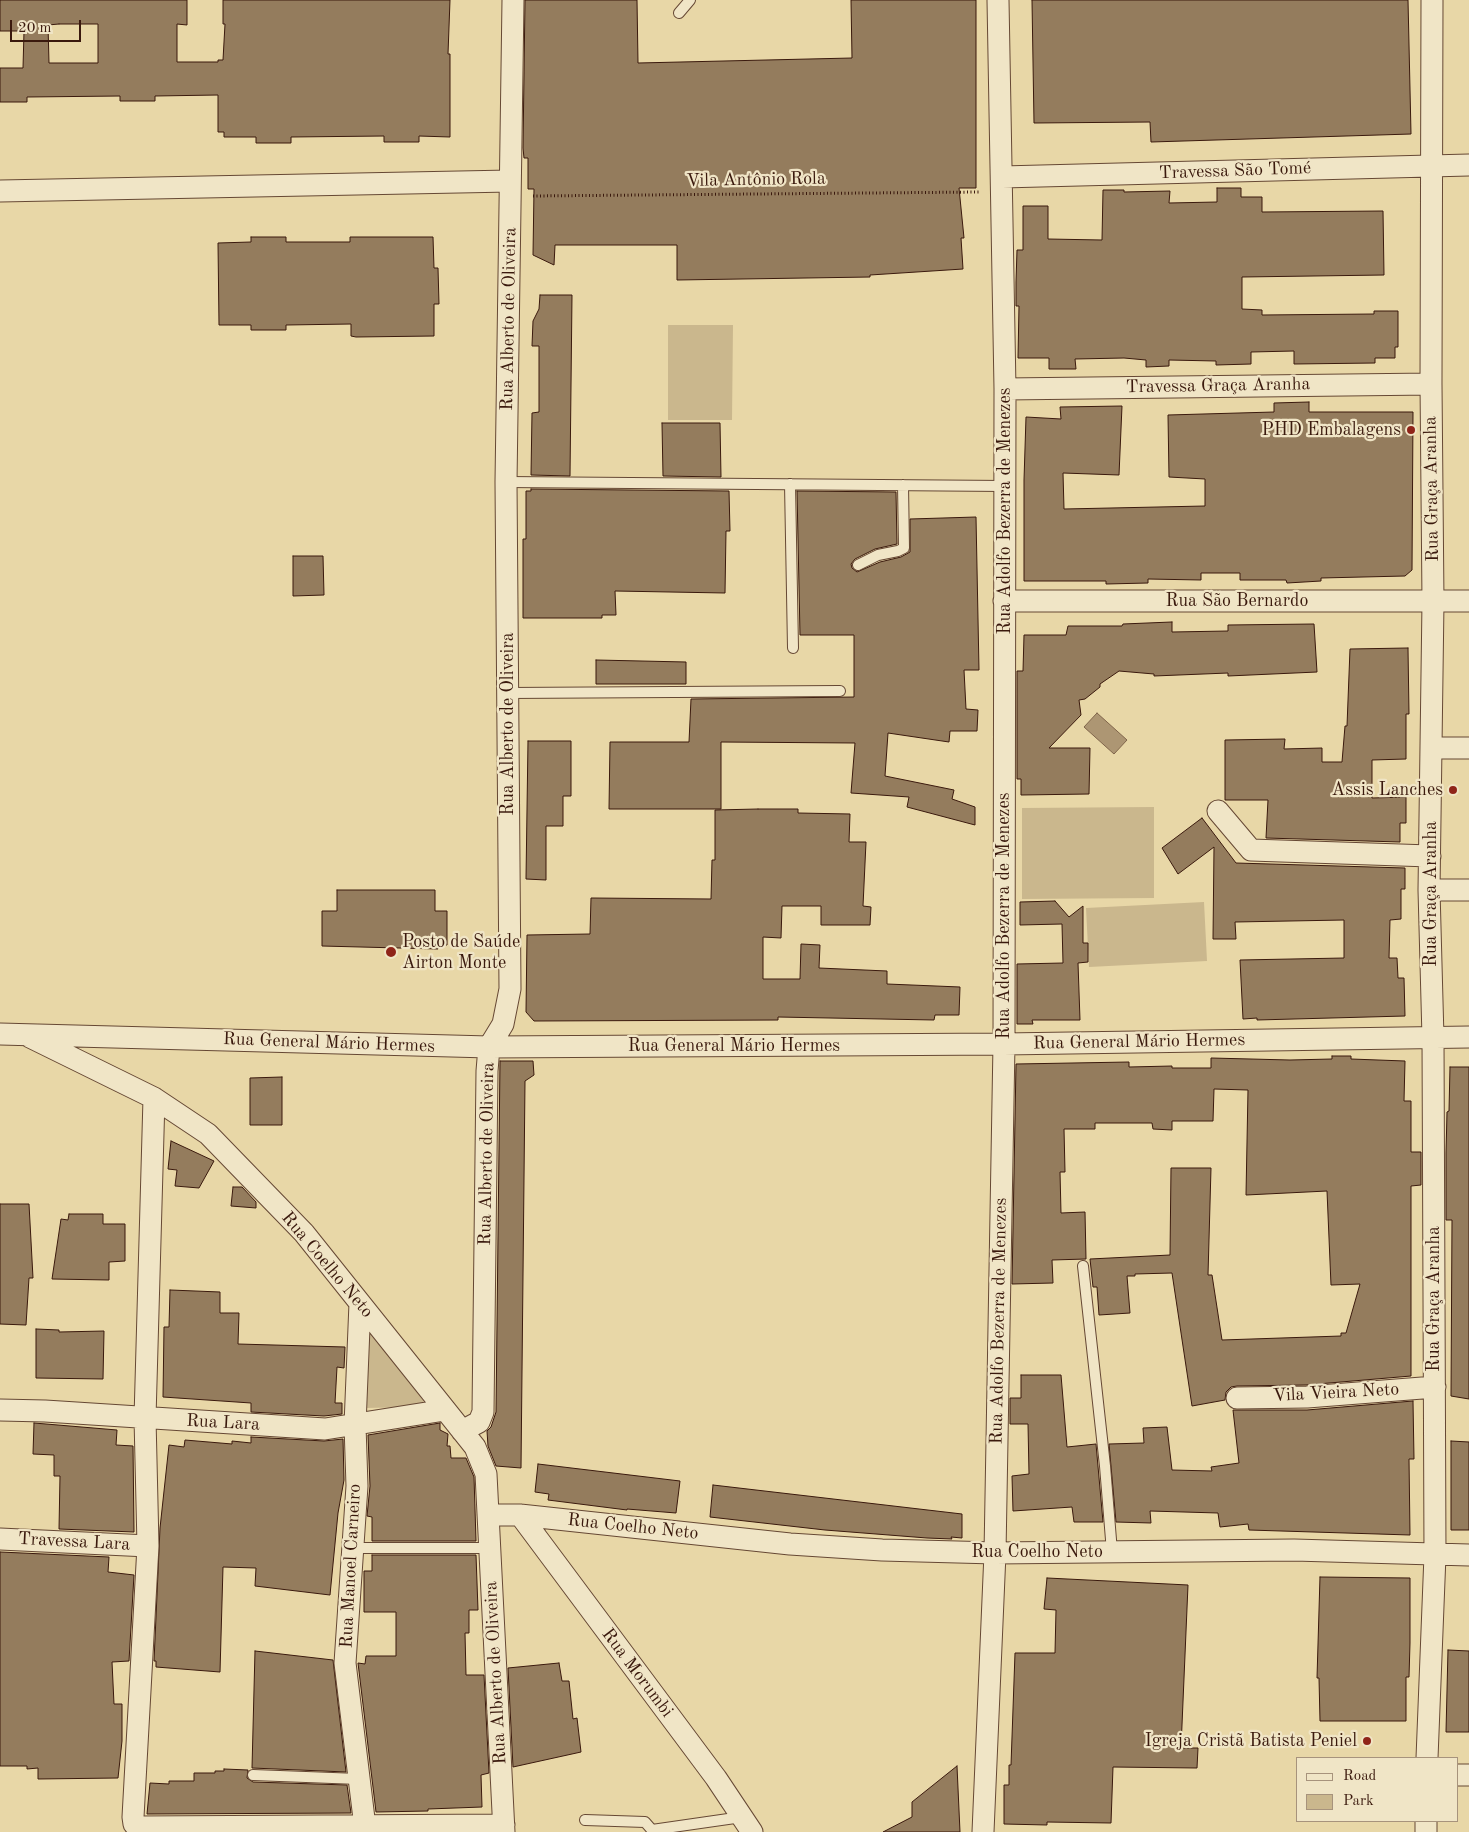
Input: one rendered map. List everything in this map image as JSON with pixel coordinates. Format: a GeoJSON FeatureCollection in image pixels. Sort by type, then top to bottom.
{"type":"FeatureCollection","features":[{"type":"Feature","properties":{"kind":"street","name":"Rua Alberto de Oliveira"},"geometry":{"type":"LineString","coordinates":[[462,1431],[479,1422],[483,1412],[487,1071],[489,1047],[503,1024],[510,989],[506,482],[513,0]]}},
{"type":"Feature","properties":{"kind":"street","name":"Rua Adolfo Bezerra de Menezes"},"geometry":{"type":"LineString","coordinates":[[983,1832],[995,1552],[1004,1044],[1005,389],[998,0]]}},
{"type":"Feature","properties":{"kind":"street","name":"Rua Graça Aranha"},"geometry":{"type":"LineString","coordinates":[[1428,1757],[1435,1555],[1433,1038],[1429,890],[1433,602],[1431,384],[1432,0]]}},
{"type":"Feature","properties":{"kind":"street","name":"Travessa São Tomé"},"geometry":{"type":"LineString","coordinates":[[1002,184],[1432,165],[1469,165]]}},
{"type":"Feature","properties":{"kind":"street"},"geometry":{"type":"LineString","coordinates":[[0,191],[511,189]]}},
{"type":"Feature","properties":{"kind":"street","name":"Travessa Graça Aranha"},"geometry":{"type":"LineString","coordinates":[[1005,389],[1431,384]]}},
{"type":"Feature","properties":{"kind":"street","name":"Rua São Bernardo"},"geometry":{"type":"LineString","coordinates":[[1004,601],[1469,601]]}},
{"type":"Feature","properties":{"kind":"street"},"geometry":{"type":"LineString","coordinates":[[1431,748],[1469,748]]}},
{"type":"Feature","properties":{"kind":"street"},"geometry":{"type":"LineString","coordinates":[[1218,811],[1251,850],[1430,856]]}},
{"type":"Feature","properties":{"kind":"street"},"geometry":{"type":"LineString","coordinates":[[1429,890],[1469,890]]}},
{"type":"Feature","properties":{"kind":"street","name":"Rua General Mário Hermes"},"geometry":{"type":"LineString","coordinates":[[0,1034],[489,1047],[1004,1044],[1469,1037]]}},
{"type":"Feature","properties":{"kind":"street","name":"Rua Coelho Neto"},"geometry":{"type":"LineString","coordinates":[[24,1034],[154,1098],[208,1134],[304,1233],[475,1447],[486,1474],[488,1515],[520,1515],[790,1544],[882,1550],[995,1552],[1294,1550],[1469,1555]]}},
{"type":"Feature","properties":{"kind":"street"},"geometry":{"type":"LineString","coordinates":[[154,1098],[145,1418],[148,1546],[134,1824],[140,1827],[504,1828]]}},
{"type":"Feature","properties":{"kind":"street","name":"Rua Manoel Carneiro"},"geometry":{"type":"LineString","coordinates":[[360,1304],[355,1425],[357,1486],[346,1663],[365,1827]]}},
{"type":"Feature","properties":{"kind":"street","name":"Vila Vieira Neto"},"geometry":{"type":"LineString","coordinates":[[1237,1398],[1307,1397],[1435,1387]]}},
{"type":"Feature","properties":{"kind":"street","name":"Rua Lara"},"geometry":{"type":"LineString","coordinates":[[0,1410],[325,1429],[445,1410]]}},
{"type":"Feature","properties":{"kind":"street","name":"Rua Alberto de Oliveira"},"geometry":{"type":"LineString","coordinates":[[488,1515],[504,1828]]}},
{"type":"Feature","properties":{"kind":"street","name":"Rua Morumbi"},"geometry":{"type":"LineString","coordinates":[[520,1515],[716,1778],[747,1825]]}},
{"type":"Feature","properties":{"kind":"street","name":"Travessa Lara"},"geometry":{"type":"LineString","coordinates":[[0,1539],[148,1546]]}},
{"type":"Feature","properties":{"kind":"lane"},"geometry":{"type":"LineString","coordinates":[[679,13],[690,0]]}},
{"type":"Feature","properties":{"kind":"lane"},"geometry":{"type":"LineString","coordinates":[[506,482],[1005,486]]}},
{"type":"Feature","properties":{"kind":"lane"},"geometry":{"type":"LineString","coordinates":[[790,484],[793,648]]}},
{"type":"Feature","properties":{"kind":"lane"},"geometry":{"type":"LineString","coordinates":[[858,565],[878,555],[904,548],[903,485]]}},
{"type":"Feature","properties":{"kind":"lane"},"geometry":{"type":"LineString","coordinates":[[508,694],[840,691]]}},
{"type":"Feature","properties":{"kind":"lane"},"geometry":{"type":"LineString","coordinates":[[1083,1266],[1105,1466],[1112,1552]]}},
{"type":"Feature","properties":{"kind":"lane"},"geometry":{"type":"LineString","coordinates":[[352,1548],[490,1548]]}},
{"type":"Feature","properties":{"kind":"lane"},"geometry":{"type":"LineString","coordinates":[[253,1775],[359,1779]]}},
{"type":"Feature","properties":{"kind":"lane"},"geometry":{"type":"LineString","coordinates":[[585,1820],[644,1822],[652,1830],[747,1825]]}},
{"type":"Feature","properties":{"kind":"path","name":"Vila Antônio Rola"},"geometry":{"type":"LineString","coordinates":[[511,189],[1002,184]]}},
{"type":"Feature","properties":{"kind":"green space"},"geometry":{"type":"Polygon","coordinates":[[[668,325],[733,325],[732,420],[668,420],[668,325]]]}},
{"type":"Feature","properties":{"kind":"green space"},"geometry":{"type":"Polygon","coordinates":[[[1154,807],[1154,898],[1022,899],[1022,808],[1154,807]]]}},
{"type":"Feature","properties":{"kind":"green space"},"geometry":{"type":"Polygon","coordinates":[[[1204,902],[1207,961],[1089,967],[1086,908],[1204,902]]]}},
{"type":"Feature","properties":{"kind":"green space"},"geometry":{"type":"Polygon","coordinates":[[[363,1325],[398,1366],[424,1402],[420,1407],[364,1408],[363,1325]]]}},
{"type":"Feature","properties":{"kind":"shaded area"},"geometry":{"type":"Polygon","coordinates":[[[1097,713],[1127,740],[1114,754],[1084,727],[1097,713]]]}},
{"type":"Feature","properties":{"kind":"building"},"geometry":{"type":"Polygon","coordinates":[[[0,0],[187,0],[187,25],[177,24],[177,62],[218,62],[218,60],[223,60],[225,24],[223,24],[223,0],[450,0],[448,54],[450,54],[450,137],[419,136],[419,142],[384,142],[384,136],[291,137],[291,143],[256,143],[256,137],[224,137],[224,132],[218,132],[218,95],[155,96],[155,101],[120,101],[120,96],[27,97],[27,102],[0,102],[0,68],[23,68],[24,31],[0,31],[0,0]],[[98,24],[48,25],[49,63],[98,63],[98,24]]]}},
{"type":"Feature","properties":{"kind":"building"},"geometry":{"type":"Polygon","coordinates":[[[525,0],[637,0],[638,63],[852,58],[851,0],[976,0],[976,188],[959,188],[964,238],[961,238],[963,269],[870,275],[870,277],[677,280],[677,245],[555,245],[554,265],[533,255],[534,189],[528,189],[528,158],[524,158],[523,148],[525,0]]]}},
{"type":"Feature","properties":{"kind":"building"},"geometry":{"type":"Polygon","coordinates":[[[1032,0],[1408,0],[1411,134],[1151,142],[1150,122],[1034,123],[1032,0]]]}},
{"type":"Feature","properties":{"kind":"building"},"geometry":{"type":"Polygon","coordinates":[[[1217,188],[1241,188],[1241,197],[1262,197],[1262,212],[1383,211],[1384,275],[1242,277],[1242,309],[1262,310],[1262,315],[1374,314],[1374,311],[1398,311],[1398,347],[1395,347],[1395,358],[1375,358],[1375,363],[1294,364],[1294,351],[1251,352],[1251,364],[1216,365],[1216,361],[1169,360],[1169,366],[1146,367],[1146,360],[1124,358],[1075,359],[1076,369],[1049,369],[1049,358],[1018,358],[1019,306],[1016,306],[1017,250],[1023,250],[1023,206],[1048,206],[1048,239],[1102,240],[1103,190],[1124,190],[1124,192],[1170,191],[1169,203],[1217,202],[1217,188]]]}},
{"type":"Feature","properties":{"kind":"building"},"geometry":{"type":"Polygon","coordinates":[[[251,237],[286,237],[286,242],[350,242],[350,237],[433,237],[434,268],[438,268],[439,304],[434,304],[434,336],[356,337],[351,336],[351,324],[286,325],[286,330],[251,330],[251,325],[219,325],[218,243],[251,242],[251,237]]]}},
{"type":"Feature","properties":{"kind":"building"},"geometry":{"type":"Polygon","coordinates":[[[540,295],[572,295],[570,476],[531,475],[532,413],[539,412],[539,346],[532,346],[533,321],[539,309],[540,295]]]}},
{"type":"Feature","properties":{"kind":"building"},"geometry":{"type":"Polygon","coordinates":[[[1309,402],[1309,412],[1413,412],[1412,570],[1405,576],[1321,578],[1321,581],[1287,583],[1286,580],[1240,580],[1240,573],[1201,573],[1201,580],[1148,579],[1148,583],[1106,584],[1106,581],[1024,581],[1026,417],[1061,419],[1060,407],[1122,406],[1119,475],[1063,473],[1064,509],[1205,506],[1205,479],[1169,477],[1168,415],[1274,412],[1274,403],[1309,402]]]}},
{"type":"Feature","properties":{"kind":"building"},"geometry":{"type":"Polygon","coordinates":[[[662,423],[720,423],[721,477],[663,476],[662,423]]]}},
{"type":"Feature","properties":{"kind":"building"},"geometry":{"type":"Polygon","coordinates":[[[531,489],[729,491],[730,531],[726,531],[725,593],[615,591],[616,615],[602,615],[602,618],[523,618],[523,539],[526,539],[526,491],[531,491],[531,489]]]}},
{"type":"Feature","properties":{"kind":"building"},"geometry":{"type":"Polygon","coordinates":[[[797,491],[896,492],[897,544],[875,549],[855,559],[851,564],[852,568],[857,572],[880,562],[901,557],[910,552],[910,519],[976,517],[979,670],[964,670],[966,709],[978,710],[977,731],[950,731],[949,742],[888,733],[885,776],[954,790],[952,799],[975,807],[975,825],[907,807],[909,797],[851,793],[855,743],[721,742],[721,809],[609,809],[610,742],[689,742],[691,699],[854,697],[854,635],[800,635],[797,491]]]}},
{"type":"Feature","properties":{"kind":"building"},"geometry":{"type":"Polygon","coordinates":[[[293,556],[323,556],[324,595],[293,596],[293,556]]]}},
{"type":"Feature","properties":{"kind":"building"},"geometry":{"type":"Polygon","coordinates":[[[1172,622],[1172,632],[1228,631],[1228,625],[1314,624],[1317,672],[1228,676],[1228,673],[1154,676],[1154,674],[1119,671],[1100,684],[1100,687],[1085,699],[1079,700],[1081,715],[1049,748],[1090,748],[1089,794],[1021,795],[1021,779],[1017,779],[1017,671],[1023,671],[1024,635],[1066,635],[1068,626],[1122,626],[1123,624],[1172,622]]]}},
{"type":"Feature","properties":{"kind":"building"},"geometry":{"type":"Polygon","coordinates":[[[1408,648],[1409,714],[1406,714],[1406,759],[1372,760],[1372,798],[1406,797],[1406,823],[1400,823],[1400,842],[1266,838],[1268,800],[1225,800],[1225,740],[1285,739],[1284,749],[1322,748],[1322,762],[1342,762],[1345,726],[1347,726],[1350,649],[1408,648]]]}},
{"type":"Feature","properties":{"kind":"building"},"geometry":{"type":"Polygon","coordinates":[[[596,660],[686,662],[686,684],[596,684],[596,660]]]}},
{"type":"Feature","properties":{"kind":"building"},"geometry":{"type":"Polygon","coordinates":[[[528,741],[571,741],[571,796],[563,796],[563,826],[546,826],[546,880],[526,879],[528,741]]]}},
{"type":"Feature","properties":{"kind":"building"},"geometry":{"type":"Polygon","coordinates":[[[798,809],[798,813],[850,814],[849,842],[866,842],[863,906],[871,907],[870,925],[821,925],[821,906],[782,906],[781,938],[763,937],[763,979],[800,979],[801,944],[820,945],[819,968],[887,971],[887,984],[960,987],[959,1015],[935,1015],[934,1020],[778,1017],[778,1020],[534,1021],[526,1012],[527,935],[590,934],[591,898],[711,899],[712,860],[715,860],[715,810],[798,809]]]}},
{"type":"Feature","properties":{"kind":"building"},"geometry":{"type":"Polygon","coordinates":[[[1202,818],[1236,863],[1405,868],[1405,889],[1401,889],[1401,919],[1390,920],[1389,958],[1397,958],[1398,978],[1404,978],[1405,1016],[1243,1019],[1240,960],[1344,958],[1344,920],[1235,922],[1236,939],[1213,939],[1214,847],[1178,874],[1162,848],[1202,818]]]}},
{"type":"Feature","properties":{"kind":"building"},"geometry":{"type":"Polygon","coordinates":[[[337,890],[435,890],[435,911],[447,911],[447,945],[438,945],[438,949],[322,946],[322,911],[337,911],[337,890]]]}},
{"type":"Feature","properties":{"kind":"building"},"geometry":{"type":"Polygon","coordinates":[[[1055,901],[1069,917],[1083,906],[1083,943],[1088,943],[1088,962],[1078,963],[1080,1020],[1032,1020],[1033,1024],[1017,1024],[1017,964],[1063,963],[1062,924],[1020,925],[1020,902],[1055,901]]]}},
{"type":"Feature","properties":{"kind":"building"},"geometry":{"type":"Polygon","coordinates":[[[1332,1056],[1351,1056],[1351,1059],[1405,1061],[1404,1101],[1411,1101],[1411,1152],[1421,1152],[1421,1185],[1411,1186],[1411,1376],[1306,1385],[1237,1386],[1231,1387],[1226,1392],[1225,1400],[1192,1406],[1172,1273],[1127,1276],[1130,1313],[1099,1315],[1097,1287],[1093,1287],[1090,1259],[1170,1255],[1171,1168],[1211,1168],[1208,1275],[1212,1275],[1222,1340],[1341,1336],[1341,1333],[1346,1333],[1360,1284],[1331,1285],[1327,1191],[1246,1195],[1248,1090],[1214,1089],[1213,1121],[1172,1121],[1172,1130],[1153,1129],[1152,1123],[1095,1123],[1095,1129],[1064,1129],[1065,1172],[1060,1172],[1061,1213],[1085,1212],[1086,1259],[1052,1260],[1053,1283],[1012,1284],[1016,1064],[1129,1062],[1129,1067],[1172,1066],[1172,1068],[1211,1068],[1211,1058],[1290,1060],[1332,1059],[1332,1056]]]}},
{"type":"Feature","properties":{"kind":"building"},"geometry":{"type":"Polygon","coordinates":[[[500,1061],[533,1061],[534,1075],[525,1081],[521,1468],[496,1466],[488,1446],[487,1431],[491,1427],[496,1412],[500,1061]]]}},
{"type":"Feature","properties":{"kind":"building"},"geometry":{"type":"Polygon","coordinates":[[[1450,1067],[1469,1067],[1469,1399],[1451,1396],[1452,1220],[1446,1220],[1447,1112],[1449,1111],[1450,1067]]]}},
{"type":"Feature","properties":{"kind":"building"},"geometry":{"type":"Polygon","coordinates":[[[282,1077],[282,1125],[250,1125],[250,1078],[282,1077]]]}},
{"type":"Feature","properties":{"kind":"building"},"geometry":{"type":"Polygon","coordinates":[[[171,1141],[214,1161],[199,1188],[175,1186],[177,1170],[168,1169],[171,1141]]]}},
{"type":"Feature","properties":{"kind":"building"},"geometry":{"type":"Polygon","coordinates":[[[233,1187],[242,1187],[256,1202],[256,1208],[231,1206],[233,1187]]]}},
{"type":"Feature","properties":{"kind":"building"},"geometry":{"type":"Polygon","coordinates":[[[0,1204],[29,1204],[33,1278],[29,1278],[26,1325],[0,1324],[0,1204]]]}},
{"type":"Feature","properties":{"kind":"building"},"geometry":{"type":"Polygon","coordinates":[[[69,1214],[103,1214],[103,1224],[125,1224],[125,1261],[109,1262],[109,1280],[52,1279],[61,1219],[68,1220],[69,1214]]]}},
{"type":"Feature","properties":{"kind":"building"},"geometry":{"type":"Polygon","coordinates":[[[170,1290],[220,1292],[220,1313],[239,1313],[238,1344],[345,1347],[344,1368],[337,1367],[335,1403],[342,1403],[342,1414],[324,1416],[251,1412],[251,1403],[163,1397],[164,1327],[169,1327],[170,1290]]]}},
{"type":"Feature","properties":{"kind":"building"},"geometry":{"type":"Polygon","coordinates":[[[36,1329],[59,1330],[59,1332],[104,1331],[103,1379],[36,1378],[36,1329]]]}},
{"type":"Feature","properties":{"kind":"building"},"geometry":{"type":"Polygon","coordinates":[[[1021,1375],[1061,1375],[1067,1447],[1096,1444],[1103,1522],[1074,1522],[1072,1507],[1013,1511],[1012,1476],[1029,1474],[1028,1424],[1010,1424],[1010,1398],[1021,1398],[1021,1375]]]}},
{"type":"Feature","properties":{"kind":"building"},"geometry":{"type":"Polygon","coordinates":[[[1413,1401],[1414,1459],[1409,1459],[1410,1535],[1249,1530],[1248,1524],[1220,1527],[1218,1513],[1150,1511],[1151,1523],[1116,1522],[1109,1444],[1144,1443],[1143,1428],[1167,1427],[1172,1470],[1212,1471],[1211,1467],[1239,1463],[1233,1410],[1307,1410],[1413,1401]]]}},
{"type":"Feature","properties":{"kind":"building"},"geometry":{"type":"Polygon","coordinates":[[[34,1423],[117,1430],[116,1445],[133,1446],[134,1532],[59,1529],[60,1476],[54,1476],[54,1455],[33,1454],[34,1423]]]}},
{"type":"Feature","properties":{"kind":"building"},"geometry":{"type":"Polygon","coordinates":[[[440,1423],[440,1430],[448,1434],[447,1446],[450,1446],[451,1458],[466,1458],[474,1477],[476,1541],[372,1541],[372,1517],[367,1516],[370,1486],[368,1435],[440,1423]]]}},
{"type":"Feature","properties":{"kind":"building"},"geometry":{"type":"Polygon","coordinates":[[[251,1437],[324,1441],[343,1439],[344,1480],[338,1513],[330,1595],[255,1586],[256,1568],[223,1567],[220,1672],[156,1667],[156,1661],[154,1661],[160,1528],[169,1445],[184,1447],[185,1440],[232,1444],[232,1441],[251,1443],[251,1437]]]}},
{"type":"Feature","properties":{"kind":"building"},"geometry":{"type":"Polygon","coordinates":[[[1451,1441],[1469,1442],[1469,1530],[1451,1530],[1451,1441]]]}},
{"type":"Feature","properties":{"kind":"building"},"geometry":{"type":"Polygon","coordinates":[[[538,1464],[680,1481],[676,1513],[627,1510],[548,1500],[549,1494],[535,1492],[538,1464]]]}},
{"type":"Feature","properties":{"kind":"building"},"geometry":{"type":"Polygon","coordinates":[[[713,1485],[962,1514],[962,1538],[927,1538],[825,1530],[710,1517],[713,1485]]]}},
{"type":"Feature","properties":{"kind":"building"},"geometry":{"type":"Polygon","coordinates":[[[0,1552],[109,1557],[108,1572],[134,1575],[129,1661],[112,1662],[114,1704],[122,1704],[122,1741],[118,1778],[38,1779],[38,1768],[27,1769],[27,1766],[0,1766],[0,1552]]]}},
{"type":"Feature","properties":{"kind":"building"},"geometry":{"type":"Polygon","coordinates":[[[372,1555],[476,1555],[478,1610],[469,1610],[469,1633],[465,1633],[466,1675],[484,1675],[489,1773],[481,1775],[482,1807],[376,1812],[358,1663],[365,1664],[366,1656],[396,1656],[396,1612],[364,1612],[364,1571],[372,1571],[372,1555]]]}},
{"type":"Feature","properties":{"kind":"building"},"geometry":{"type":"Polygon","coordinates":[[[1320,1577],[1410,1578],[1410,1643],[1409,1677],[1406,1677],[1406,1721],[1320,1721],[1319,1678],[1317,1678],[1320,1577]]]}},
{"type":"Feature","properties":{"kind":"building"},"geometry":{"type":"Polygon","coordinates":[[[1047,1578],[1188,1585],[1181,1748],[1198,1748],[1197,1768],[1113,1767],[1111,1823],[1047,1822],[1047,1825],[1004,1824],[1004,1785],[1009,1785],[1009,1765],[1011,1765],[1015,1653],[1055,1653],[1056,1610],[1044,1609],[1047,1578]]]}},
{"type":"Feature","properties":{"kind":"building"},"geometry":{"type":"Polygon","coordinates":[[[1448,1650],[1469,1651],[1469,1732],[1446,1732],[1448,1650]]]}},
{"type":"Feature","properties":{"kind":"building"},"geometry":{"type":"Polygon","coordinates":[[[255,1651],[333,1660],[346,1772],[252,1768],[255,1651]]]}},
{"type":"Feature","properties":{"kind":"building"},"geometry":{"type":"Polygon","coordinates":[[[559,1663],[562,1681],[569,1681],[573,1719],[577,1718],[581,1752],[513,1767],[508,1668],[559,1663]]]}},
{"type":"Feature","properties":{"kind":"building"},"geometry":{"type":"Polygon","coordinates":[[[957,1766],[960,1832],[883,1832],[912,1817],[912,1802],[957,1766]]]}},
{"type":"Feature","properties":{"kind":"building"},"geometry":{"type":"Polygon","coordinates":[[[224,1769],[248,1770],[247,1778],[253,1782],[347,1785],[351,1813],[147,1814],[150,1783],[169,1784],[169,1781],[194,1781],[194,1773],[215,1773],[215,1771],[224,1771],[224,1769]]]}},
{"type":"Feature","properties":{"kind":"place","name":"PHD Embalagens"},"geometry":{"type":"Point","coordinates":[1411,430]}},
{"type":"Feature","properties":{"kind":"place","name":"Assis Lanches"},"geometry":{"type":"Point","coordinates":[1453,790]}},
{"type":"Feature","properties":{"kind":"place","name":"Posto de Saúde Airton Monte"},"geometry":{"type":"Point","coordinates":[391,952]}},
{"type":"Feature","properties":{"kind":"place","name":"Igreja Cristã Batista Peniel"},"geometry":{"type":"Point","coordinates":[1367,1741]}}]}
